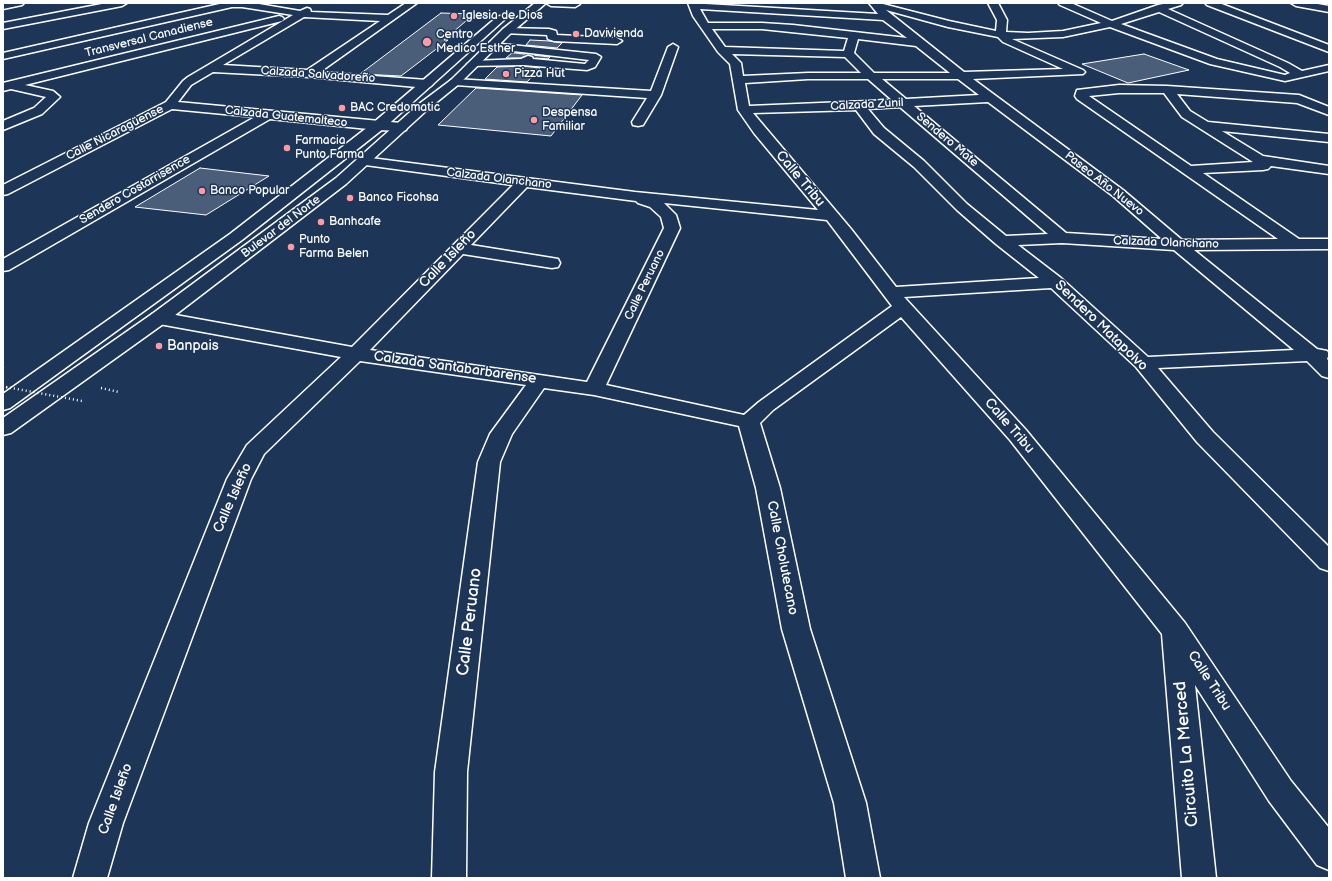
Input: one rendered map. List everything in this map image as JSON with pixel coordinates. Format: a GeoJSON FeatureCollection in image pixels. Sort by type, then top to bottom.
{"type":"FeatureCollection","features":[{"type":"Feature","properties":{"kind":"street"},"geometry":{"type":"LineString","coordinates":[[3,6],[19,3]]}},
{"type":"Feature","properties":{"kind":"street"},"geometry":{"type":"LineString","coordinates":[[3,26],[122,3]]}},
{"type":"Feature","properties":{"kind":"street","name":"Calle Nicaragüense"},"geometry":{"type":"LineString","coordinates":[[3,191],[170,104],[187,83],[322,3]]}},
{"type":"Feature","properties":{"kind":"street"},"geometry":{"type":"LineString","coordinates":[[309,74],[388,18],[412,3]]}},
{"type":"Feature","properties":{"kind":"street","name":"Bulevar del Norte"},"geometry":{"type":"LineString","coordinates":[[3,404],[236,238],[378,126],[519,3]]}},
{"type":"Feature","properties":{"kind":"street","name":"Bulevar del Norte"},"geometry":{"type":"LineString","coordinates":[[3,428],[160,318],[341,181],[401,127],[455,82],[507,31],[541,3]]}},
{"type":"Feature","properties":{"kind":"street"},"geometry":{"type":"LineString","coordinates":[[551,3],[575,4]]}},
{"type":"Feature","properties":{"kind":"street"},"geometry":{"type":"LineString","coordinates":[[993,3],[1002,20],[1001,35]]}},
{"type":"Feature","properties":{"kind":"street"},"geometry":{"type":"LineString","coordinates":[[1063,3],[1111,24],[1178,50],[1214,62],[1285,78],[1329,68]]}},
{"type":"Feature","properties":{"kind":"street"},"geometry":{"type":"LineString","coordinates":[[875,4],[948,24],[1001,35],[1054,35],[1111,24],[1158,8],[1178,3]]}},
{"type":"Feature","properties":{"kind":"street"},"geometry":{"type":"LineString","coordinates":[[1210,3],[1329,49]]}},
{"type":"Feature","properties":{"kind":"street"},"geometry":{"type":"LineString","coordinates":[[1296,3],[1326,9]]}},
{"type":"Feature","properties":{"kind":"street"},"geometry":{"type":"LineString","coordinates":[[3,56],[232,4],[242,4],[302,14],[388,18]]}},
{"type":"Feature","properties":{"kind":"street","name":"Paseo Año Nuevo"},"geometry":{"type":"LineString","coordinates":[[875,4],[886,17],[919,43],[1118,193],[1178,245],[1321,355],[1329,372]]}},
{"type":"Feature","properties":{"kind":"street"},"geometry":{"type":"LineString","coordinates":[[694,5],[886,17]]}},
{"type":"Feature","properties":{"kind":"street","name":"Calle Tribu"},"geometry":{"type":"LineString","coordinates":[[694,5],[698,16],[705,26],[722,50],[735,63],[744,110],[759,130],[846,232],[897,300],[1018,435],[1175,630],[1280,791],[1329,854]]}},
{"type":"Feature","properties":{"kind":"street"},"geometry":{"type":"LineString","coordinates":[[1158,8],[1300,74],[1329,77]]}},
{"type":"Feature","properties":{"kind":"street"},"geometry":{"type":"LineString","coordinates":[[1306,16],[1326,9]]}},
{"type":"Feature","properties":{"kind":"street","name":"Transversal Canadiense"},"geometry":{"type":"LineString","coordinates":[[7,86],[302,14]]}},
{"type":"Feature","properties":{"kind":"street"},"geometry":{"type":"LineString","coordinates":[[705,26],[778,27],[919,43]]}},
{"type":"Feature","properties":{"kind":"street"},"geometry":{"type":"LineString","coordinates":[[1256,33],[1277,28]]}},
{"type":"Feature","properties":{"kind":"street"},"geometry":{"type":"LineString","coordinates":[[507,31],[549,32],[552,33],[554,38],[613,38]]}},
{"type":"Feature","properties":{"kind":"street"},"geometry":{"type":"LineString","coordinates":[[739,80],[808,76],[1082,74],[1007,40],[1001,35]]}},
{"type":"Feature","properties":{"kind":"street"},"geometry":{"type":"LineString","coordinates":[[722,50],[763,50],[848,54],[854,36]]}},
{"type":"Feature","properties":{"kind":"street"},"geometry":{"type":"LineString","coordinates":[[1178,50],[1242,36]]}},
{"type":"Feature","properties":{"kind":"street"},"geometry":{"type":"LineString","coordinates":[[473,64],[529,56],[596,57],[591,65],[586,67],[529,56],[492,46]]}},
{"type":"Feature","properties":{"kind":"street"},"geometry":{"type":"LineString","coordinates":[[638,122],[655,95],[673,47]]}},
{"type":"Feature","properties":{"kind":"street","name":"Sendero Mate"},"geometry":{"type":"LineString","coordinates":[[848,54],[871,76],[1062,238]]}},
{"type":"Feature","properties":{"kind":"street","name":"Calzada Salvadoreño"},"geometry":{"type":"LineString","coordinates":[[210,68],[309,74],[427,84]]}},
{"type":"Feature","properties":{"kind":"street"},"geometry":{"type":"LineString","coordinates":[[1285,78],[1299,99]]}},
{"type":"Feature","properties":{"kind":"street"},"geometry":{"type":"LineString","coordinates":[[1196,80],[1197,92]]}},
{"type":"Feature","properties":{"kind":"street"},"geometry":{"type":"LineString","coordinates":[[1099,81],[1119,89]]}},
{"type":"Feature","properties":{"kind":"street"},"geometry":{"type":"LineString","coordinates":[[455,82],[655,95]]}},
{"type":"Feature","properties":{"kind":"street"},"geometry":{"type":"LineString","coordinates":[[3,126],[38,111],[54,97],[49,94],[7,86]]}},
{"type":"Feature","properties":{"kind":"street"},"geometry":{"type":"LineString","coordinates":[[1296,244],[1081,96],[1082,94],[1119,89],[1167,90],[1299,99],[1329,111]]}},
{"type":"Feature","properties":{"kind":"street"},"geometry":{"type":"LineString","coordinates":[[1167,90],[1186,114],[1265,164],[1263,166],[1188,170]]}},
{"type":"Feature","properties":{"kind":"street","name":"Calzada Zunil"},"geometry":{"type":"LineString","coordinates":[[744,110],[859,106],[991,98]]}},
{"type":"Feature","properties":{"kind":"street","name":"Calzada Guatemalteco"},"geometry":{"type":"LineString","coordinates":[[170,104],[378,126],[401,127]]}},
{"type":"Feature","properties":{"kind":"street","name":"Sendero Matapolvo"},"geometry":{"type":"LineString","coordinates":[[859,106],[879,131],[919,164],[962,207],[1002,241],[1056,282],[1143,363],[1205,437],[1329,562]]}},
{"type":"Feature","properties":{"kind":"street","name":"Sendero Costarrisence"},"geometry":{"type":"LineString","coordinates":[[3,266],[268,115]]}},
{"type":"Feature","properties":{"kind":"street"},"geometry":{"type":"LineString","coordinates":[[1205,125],[1329,138]]}},
{"type":"Feature","properties":{"kind":"street"},"geometry":{"type":"LineString","coordinates":[[1258,160],[1329,170]]}},
{"type":"Feature","properties":{"kind":"street","name":"Calzada Olanchano"},"geometry":{"type":"LineString","coordinates":[[363,161],[522,183],[635,196]]}},
{"type":"Feature","properties":{"kind":"street","name":"Calle Isleño"},"geometry":{"type":"LineString","coordinates":[[90,878],[106,823],[239,479],[255,450],[356,354],[522,183]]}},
{"type":"Feature","properties":{"kind":"street"},"geometry":{"type":"LineString","coordinates":[[635,196],[832,216]]}},
{"type":"Feature","properties":{"kind":"street","name":"Calle Peruano"},"geometry":{"type":"LineString","coordinates":[[594,389],[672,228],[668,215],[655,204],[635,196]]}},
{"type":"Feature","properties":{"kind":"street","name":"Calzada Olanchano"},"geometry":{"type":"LineString","coordinates":[[1002,241],[1062,238],[1178,245],[1329,244]]}},
{"type":"Feature","properties":{"kind":"street"},"geometry":{"type":"LineString","coordinates":[[458,248],[552,263]]}},
{"type":"Feature","properties":{"kind":"street"},"geometry":{"type":"LineString","coordinates":[[749,422],[766,406],[897,300],[1056,282]]}},
{"type":"Feature","properties":{"kind":"street","name":"Calzada Santabarbarense"},"geometry":{"type":"LineString","coordinates":[[160,318],[356,354],[594,389],[749,422]]}},
{"type":"Feature","properties":{"kind":"street"},"geometry":{"type":"LineString","coordinates":[[1143,363],[1321,355]]}},
{"type":"Feature","properties":{"kind":"street","name":"Calle Peruano"},"geometry":{"type":"LineString","coordinates":[[449,878],[452,772],[489,462],[501,434],[539,381]]}},
{"type":"Feature","properties":{"kind":"street","name":"Calle Cholutecano"},"geometry":{"type":"LineString","coordinates":[[749,422],[768,488],[796,629],[850,803],[863,878]]}},
{"type":"Feature","properties":{"kind":"street","name":"Circuito La Merced"},"geometry":{"type":"LineString","coordinates":[[1175,630],[1199,878]]}},
{"type":"Feature","properties":{"kind":"path"},"geometry":{"type":"LineString","coordinates":[[3,387],[82,401]]}},
{"type":"Feature","properties":{"kind":"path"},"geometry":{"type":"LineString","coordinates":[[95,392],[101,387],[119,392]]}},
{"type":"Feature","properties":{"kind":"building"},"geometry":{"type":"Polygon","coordinates":[[[441,13],[474,14],[444,40],[448,40],[401,76],[360,74],[441,13]]]}},
{"type":"Feature","properties":{"kind":"building"},"geometry":{"type":"Polygon","coordinates":[[[530,40],[562,43],[557,48],[526,45],[530,40]]]}},
{"type":"Feature","properties":{"kind":"building"},"geometry":{"type":"Polygon","coordinates":[[[512,53],[550,57],[548,59],[534,58],[528,55],[521,58],[506,58],[512,53]]]}},
{"type":"Feature","properties":{"kind":"building"},"geometry":{"type":"Polygon","coordinates":[[[1144,54],[1189,70],[1128,83],[1082,64],[1144,54]]]}},
{"type":"Feature","properties":{"kind":"building","name":"Pizza Hut"},"geometry":{"type":"Polygon","coordinates":[[[523,66],[540,68],[527,82],[485,79],[497,67],[523,66]]]}},
{"type":"Feature","properties":{"kind":"building"},"geometry":{"type":"Polygon","coordinates":[[[476,88],[582,95],[551,136],[438,125],[476,88]]]}},
{"type":"Feature","properties":{"kind":"building","name":"Banco Popular"},"geometry":{"type":"Polygon","coordinates":[[[200,168],[269,176],[206,215],[135,207],[200,168]]]}},
{"type":"Feature","properties":{"kind":"tunnel"},"geometry":{"type":"LineString","coordinates":[[528,59],[532,54]]}},
{"type":"Feature","properties":{"kind":"place","name":"Iglesia de Dios"},"geometry":{"type":"Point","coordinates":[454,16]}},
{"type":"Feature","properties":{"kind":"place","name":"Davivienda"},"geometry":{"type":"Point","coordinates":[576,34]}},
{"type":"Feature","properties":{"kind":"place","name":"Centro Medico Esther"},"geometry":{"type":"Point","coordinates":[427,42]}},
{"type":"Feature","properties":{"kind":"place","name":"Pizza Hut"},"geometry":{"type":"Point","coordinates":[506,74]}},
{"type":"Feature","properties":{"kind":"place","name":"BAC Credomatic"},"geometry":{"type":"Point","coordinates":[342,108]}},
{"type":"Feature","properties":{"kind":"place","name":"Despensa Familiar"},"geometry":{"type":"Point","coordinates":[534,120]}},
{"type":"Feature","properties":{"kind":"place","name":"Farmacia Punto Farma"},"geometry":{"type":"Point","coordinates":[287,148]}},
{"type":"Feature","properties":{"kind":"place","name":"Banco Popular"},"geometry":{"type":"Point","coordinates":[202,191]}},
{"type":"Feature","properties":{"kind":"place","name":"Banco Ficohsa"},"geometry":{"type":"Point","coordinates":[350,198]}},
{"type":"Feature","properties":{"kind":"place","name":"Banhcafe"},"geometry":{"type":"Point","coordinates":[321,222]}},
{"type":"Feature","properties":{"kind":"place","name":"Punto Farma Belen"},"geometry":{"type":"Point","coordinates":[291,247]}},
{"type":"Feature","properties":{"kind":"place","name":"Banpais"},"geometry":{"type":"Point","coordinates":[159,346]}}]}
